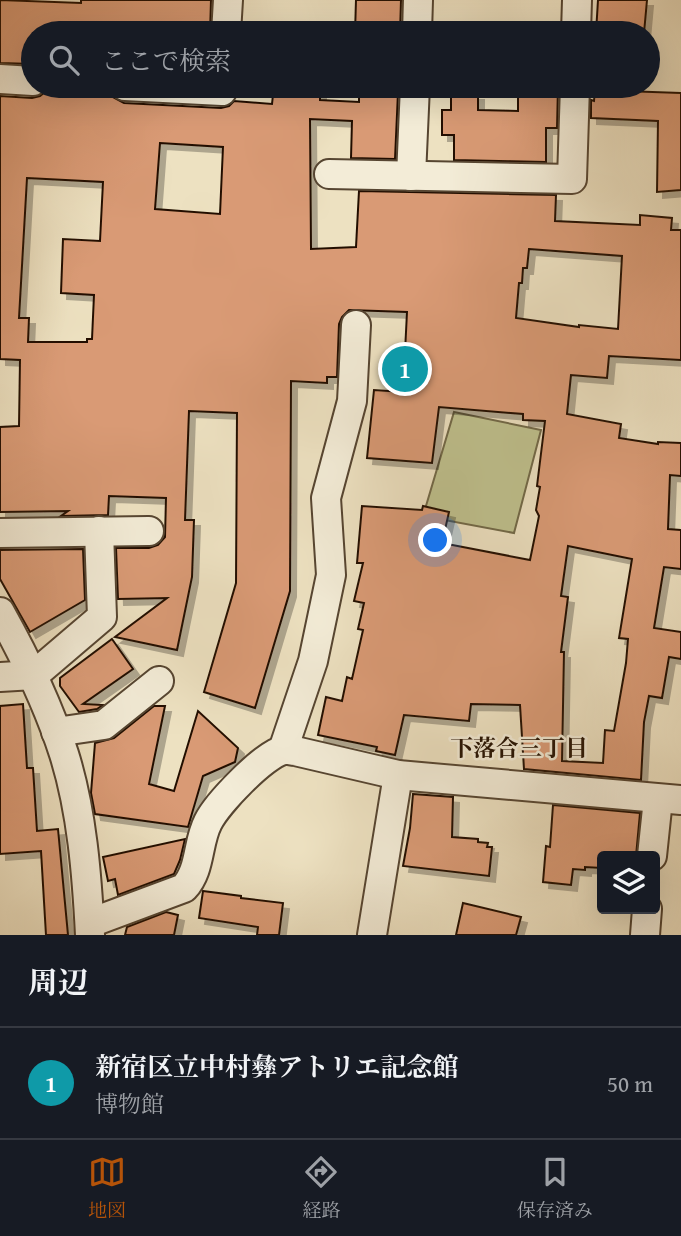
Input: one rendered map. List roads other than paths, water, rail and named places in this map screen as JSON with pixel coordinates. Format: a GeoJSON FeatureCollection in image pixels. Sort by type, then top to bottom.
{"type":"FeatureCollection","features":[{"type":"Feature","properties":{"kind":"street"},"geometry":{"type":"LineString","coordinates":[[227,21],[228,0]]}},
{"type":"Feature","properties":{"kind":"street"},"geometry":{"type":"LineString","coordinates":[[417,21],[418,0]]}},
{"type":"Feature","properties":{"kind":"street"},"geometry":{"type":"LineString","coordinates":[[576,21],[577,0]]}},
{"type":"Feature","properties":{"kind":"street"},"geometry":{"type":"LineString","coordinates":[[0,79],[21,80]]}},
{"type":"Feature","properties":{"kind":"street"},"geometry":{"type":"LineString","coordinates":[[411,176],[414,98]]}},
{"type":"Feature","properties":{"kind":"street"},"geometry":{"type":"LineString","coordinates":[[329,174],[572,179],[575,98]]}},
{"type":"Feature","properties":{"kind":"street"},"geometry":{"type":"LineString","coordinates":[[283,750],[313,661],[331,575],[326,498],[352,401],[356,325]]}},
{"type":"Feature","properties":{"kind":"street"},"geometry":{"type":"LineString","coordinates":[[0,677],[34,675],[102,617],[99,531]]}},
{"type":"Feature","properties":{"kind":"street"},"geometry":{"type":"LineString","coordinates":[[0,533],[149,531]]}},
{"type":"Feature","properties":{"kind":"street"},"geometry":{"type":"LineString","coordinates":[[0,612],[34,675],[64,755],[77,809],[90,929],[184,888],[193,878],[207,822],[226,797],[259,765],[283,750],[398,775],[669,799],[653,851]]}},
{"type":"Feature","properties":{"kind":"street"},"geometry":{"type":"LineString","coordinates":[[56,732],[104,725],[159,681]]}},
{"type":"Feature","properties":{"kind":"street"},"geometry":{"type":"LineString","coordinates":[[372,935],[398,775]]}},
{"type":"Feature","properties":{"kind":"street"},"geometry":{"type":"LineString","coordinates":[[645,935],[647,914]]}},
{"type":"Feature","properties":{"kind":"place","name":"新宿区立中村彝アトリエ記念館"},"geometry":{"type":"Point","coordinates":[405,369]}},
{"type":"Feature","properties":{"kind":"district","name":"下落合三丁目"},"geometry":{"type":"Point","coordinates":[519,748]}}]}
